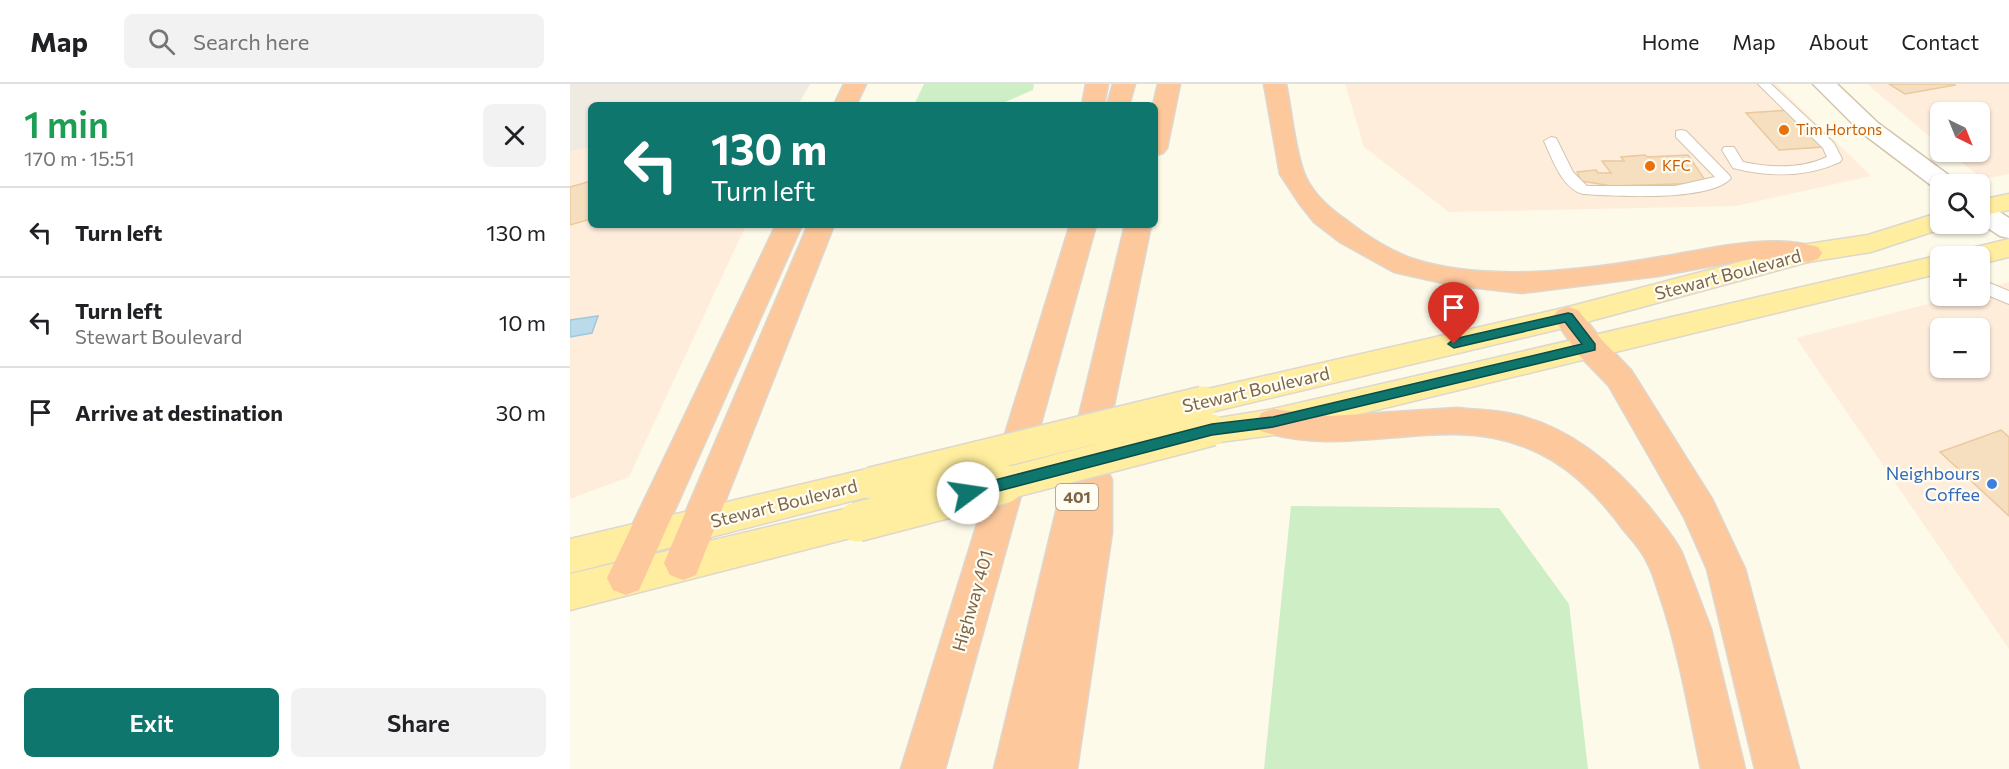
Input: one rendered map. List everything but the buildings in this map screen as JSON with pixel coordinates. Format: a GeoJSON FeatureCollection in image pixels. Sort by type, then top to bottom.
{"type":"FeatureCollection","features":[{"type":"Feature","properties":{"kind":"highway"},"geometry":{"type":"LineString","coordinates":[[846,102],[855,84]]}},
{"type":"Feature","properties":{"kind":"highway"},"geometry":{"type":"LineString","coordinates":[[1094,102],[1097,84]]}},
{"type":"Feature","properties":{"kind":"highway"},"geometry":{"type":"LineString","coordinates":[[1119,102],[1124,84]]}},
{"type":"Feature","properties":{"kind":"highway"},"geometry":{"type":"LineString","coordinates":[[1158,134],[1169,84]]}},
{"type":"Feature","properties":{"kind":"highway"},"geometry":{"type":"LineString","coordinates":[[1275,84],[1292,174],[1308,198],[1323,216],[1349,236],[1404,266],[1452,276],[1522,283],[1658,267],[1749,250],[1808,254]]}},
{"type":"Feature","properties":{"kind":"highway"},"geometry":{"type":"LineString","coordinates":[[626,578],[788,228]]}},
{"type":"Feature","properties":{"kind":"highway"},"geometry":{"type":"LineString","coordinates":[[683,563],[820,228]]}},
{"type":"Feature","properties":{"kind":"highway","name":"Highway 401"},"geometry":{"type":"LineString","coordinates":[[923,769],[1082,228]]}},
{"type":"Feature","properties":{"kind":"highway","name":"401"},"geometry":{"type":"LineString","coordinates":[[1016,769],[1137,228]]}},
{"type":"Feature","properties":{"kind":"highway"},"geometry":{"type":"LineString","coordinates":[[1568,317],[1590,347],[1620,378],[1699,510],[1726,569],[1777,769]]}},
{"type":"Feature","properties":{"kind":"highway"},"geometry":{"type":"LineString","coordinates":[[1055,769],[1094,532],[1097,410]]}},
{"type":"Feature","properties":{"kind":"highway"},"geometry":{"type":"LineString","coordinates":[[1273,422],[1331,429],[1457,421],[1512,427],[1559,445],[1595,472],[1627,506],[1663,553],[1691,629],[1723,769]]}},
{"type":"Feature","properties":{"kind":"main road"},"geometry":{"type":"LineString","coordinates":[[1990,207],[2009,202]]}},
{"type":"Feature","properties":{"kind":"main road","name":"Stewart Boulevard"},"geometry":{"type":"LineString","coordinates":[[570,592],[857,522],[1208,416],[1808,254],[1871,243],[1930,224]]}},
{"type":"Feature","properties":{"kind":"main road"},"geometry":{"type":"LineString","coordinates":[[1990,252],[2009,248]]}},
{"type":"Feature","properties":{"kind":"main road","name":"Stewart Boulevard"},"geometry":{"type":"LineString","coordinates":[[570,555],[699,526],[871,483],[1208,416],[1273,422],[1930,268]]}},
{"type":"Feature","properties":{"kind":"street"},"geometry":{"type":"LineString","coordinates":[[1824,84],[1870,128],[1932,174]]}},
{"type":"Feature","properties":{"kind":"street"},"geometry":{"type":"LineString","coordinates":[[1990,217],[2009,230]]}},
{"type":"Feature","properties":{"kind":"lane"},"geometry":{"type":"LineString","coordinates":[[1729,150],[1738,165],[1761,171],[1823,166],[1835,159],[1829,146],[1764,84]]}},
{"type":"Feature","properties":{"kind":"lane"},"geometry":{"type":"LineString","coordinates":[[1551,141],[1567,174],[1583,189],[1626,192],[1709,186],[1724,178],[1681,134]]}},
{"type":"Feature","properties":{"kind":"lane"},"geometry":{"type":"LineString","coordinates":[[1990,289],[2009,298]]}},
{"type":"Feature","properties":{"kind":"shaded area"},"geometry":{"type":"Polygon","coordinates":[[[570,84],[810,84],[800,102],[588,102],[588,148],[570,152],[570,84]]]}},
{"type":"Feature","properties":{"kind":"shaded area"},"geometry":{"type":"Polygon","coordinates":[[[1345,84],[1776,84],[1871,176],[1736,206],[1449,212],[1364,147],[1345,84]]]}},
{"type":"Feature","properties":{"kind":"shaded area"},"geometry":{"type":"Polygon","coordinates":[[[1867,84],[2009,84],[2009,174],[1990,178],[1990,174],[1977,174],[1961,162],[1990,162],[1990,102],[1930,102],[1930,137],[1867,84]]]}},
{"type":"Feature","properties":{"kind":"shaded area"},"geometry":{"type":"Polygon","coordinates":[[[588,148],[588,228],[745,228],[629,477],[570,499],[570,152],[588,148]]]}},
{"type":"Feature","properties":{"kind":"shaded area"},"geometry":{"type":"Polygon","coordinates":[[[2009,282],[2009,649],[1796,338],[1930,303],[1930,306],[1990,306],[1990,287],[2009,282]]]}},
{"type":"Feature","properties":{"kind":"green space"},"geometry":{"type":"Polygon","coordinates":[[[924,84],[1034,84],[1033,90],[1005,102],[915,102],[924,84]]]}},
{"type":"Feature","properties":{"kind":"green space"},"geometry":{"type":"Polygon","coordinates":[[[1291,506],[1499,508],[1569,604],[1588,769],[1264,769],[1291,506]]]}},
{"type":"Feature","properties":{"kind":"water"},"geometry":{"type":"Polygon","coordinates":[[[598,316],[592,333],[570,337],[570,320],[598,316]]]}},
{"type":"Feature","properties":{"kind":"place","name":"Tim Hortons"},"geometry":{"type":"Point","coordinates":[1784,130]}},
{"type":"Feature","properties":{"kind":"place","name":"KFC"},"geometry":{"type":"Point","coordinates":[1650,166]}},
{"type":"Feature","properties":{"kind":"place","name":"Neighbours Coffee"},"geometry":{"type":"Point","coordinates":[1992,484]}},
{"type":"Feature","properties":{"kind":"route"},"geometry":{"type":"LineString","coordinates":[[968,493],[1212,430],[1273,422],[1590,347],[1568,317],[1454,344]]}}]}
